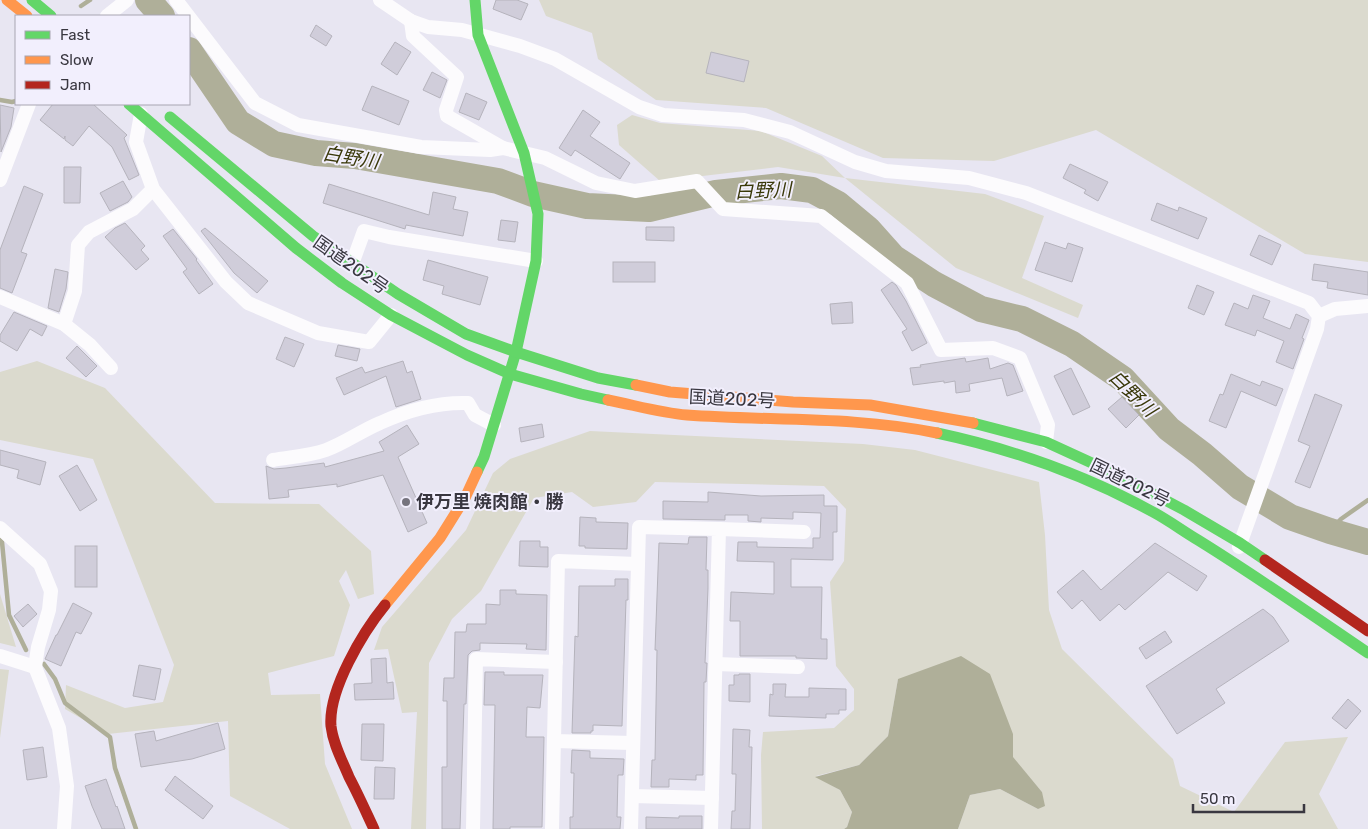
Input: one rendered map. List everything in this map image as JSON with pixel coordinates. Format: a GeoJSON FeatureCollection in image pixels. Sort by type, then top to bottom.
{"type":"FeatureCollection","features":[{"type":"Feature","properties":{"kind":"main road"},"geometry":{"type":"LineString","coordinates":[[7,0],[26,15]]}},
{"type":"Feature","properties":{"kind":"main road"},"geometry":{"type":"LineString","coordinates":[[32,0],[50,15]]}},
{"type":"Feature","properties":{"kind":"main road"},"geometry":{"type":"LineString","coordinates":[[374,829],[336,748],[331,726],[332,704],[350,660],[372,621],[440,538],[465,498],[484,457],[516,352],[536,261],[538,214],[524,153],[478,35],[475,0]]}},
{"type":"Feature","properties":{"kind":"main road","name":"国道202号"},"geometry":{"type":"LineString","coordinates":[[130,105],[296,248],[342,283],[391,315],[467,355],[510,374],[581,394],[684,415],[870,424],[912,428],[965,439],[1035,459],[1097,485],[1153,512],[1234,562],[1368,653]]}},
{"type":"Feature","properties":{"kind":"main road","name":"国道202号"},"geometry":{"type":"LineString","coordinates":[[162,110],[313,236],[398,294],[466,334],[598,378],[670,392],[792,402],[870,405],[971,422],[1046,442],[1184,510],[1240,543],[1368,632]]}},
{"type":"Feature","properties":{"kind":"street"},"geometry":{"type":"LineString","coordinates":[[108,15],[127,0]]}},
{"type":"Feature","properties":{"kind":"street"},"geometry":{"type":"LineString","coordinates":[[176,0],[187,15]]}},
{"type":"Feature","properties":{"kind":"street"},"geometry":{"type":"LineString","coordinates":[[380,0],[411,21],[428,27],[462,30],[520,46],[555,59],[639,107],[663,115],[744,120],[790,132],[855,162],[879,169],[969,178],[1026,193],[1309,303],[1319,316],[1317,329],[1234,562]]}},
{"type":"Feature","properties":{"kind":"street"},"geometry":{"type":"LineString","coordinates":[[190,18],[255,104],[298,125],[421,147],[490,150],[503,148]]}},
{"type":"Feature","properties":{"kind":"street"},"geometry":{"type":"LineString","coordinates":[[411,21],[413,36],[457,77],[446,110],[447,116],[503,148],[545,158],[596,184],[635,191],[697,181],[723,209],[821,216],[907,283],[941,350],[993,348],[1020,358],[1048,425],[1046,442]]}},
{"type":"Feature","properties":{"kind":"street"},"geometry":{"type":"LineString","coordinates":[[0,180],[29,105]]}},
{"type":"Feature","properties":{"kind":"street"},"geometry":{"type":"LineString","coordinates":[[141,114],[136,142],[152,188],[226,282],[248,303],[318,333],[369,342],[391,315]]}},
{"type":"Feature","properties":{"kind":"street"},"geometry":{"type":"LineString","coordinates":[[64,324],[75,291],[78,245],[89,232],[133,209],[152,188]]}},
{"type":"Feature","properties":{"kind":"street"},"geometry":{"type":"LineString","coordinates":[[352,264],[364,231],[389,237],[536,261]]}},
{"type":"Feature","properties":{"kind":"street"},"geometry":{"type":"LineString","coordinates":[[0,297],[64,324],[90,345],[111,368]]}},
{"type":"Feature","properties":{"kind":"street"},"geometry":{"type":"LineString","coordinates":[[1319,316],[1335,309],[1368,306]]}},
{"type":"Feature","properties":{"kind":"street"},"geometry":{"type":"LineString","coordinates":[[273,460],[323,451],[346,442],[379,423],[414,409],[448,402],[468,403],[475,415],[494,425]]}},
{"type":"Feature","properties":{"kind":"street"},"geometry":{"type":"LineString","coordinates":[[631,829],[639,527],[804,532]]}},
{"type":"Feature","properties":{"kind":"street"},"geometry":{"type":"LineString","coordinates":[[0,528],[40,564],[52,591],[35,667],[59,728],[67,786],[64,829]]}},
{"type":"Feature","properties":{"kind":"street"},"geometry":{"type":"LineString","coordinates":[[711,829],[719,529]]}},
{"type":"Feature","properties":{"kind":"street"},"geometry":{"type":"LineString","coordinates":[[552,829],[558,562],[637,564]]}},
{"type":"Feature","properties":{"kind":"street"},"geometry":{"type":"LineString","coordinates":[[0,656],[35,667]]}},
{"type":"Feature","properties":{"kind":"street"},"geometry":{"type":"LineString","coordinates":[[473,829],[476,659],[556,662]]}},
{"type":"Feature","properties":{"kind":"street"},"geometry":{"type":"LineString","coordinates":[[716,664],[798,667]]}},
{"type":"Feature","properties":{"kind":"street"},"geometry":{"type":"LineString","coordinates":[[554,741],[632,743]]}},
{"type":"Feature","properties":{"kind":"street"},"geometry":{"type":"LineString","coordinates":[[632,796],[712,798]]}},
{"type":"Feature","properties":{"kind":"shaded area"},"geometry":{"type":"Polygon","coordinates":[[[539,0],[1368,0],[1368,262],[1305,254],[1096,130],[994,161],[883,158],[766,108],[656,100],[598,59],[592,33],[546,16],[539,0]]]}},
{"type":"Feature","properties":{"kind":"shaded area"},"geometry":{"type":"Polygon","coordinates":[[[632,115],[660,123],[761,131],[822,156],[845,178],[778,167],[660,181],[619,145],[617,125],[632,115]]]}},
{"type":"Feature","properties":{"kind":"shaded area"},"geometry":{"type":"Polygon","coordinates":[[[845,178],[985,194],[1044,216],[1022,278],[1083,305],[1078,318],[956,268],[845,178]]]}},
{"type":"Feature","properties":{"kind":"shaded area"},"geometry":{"type":"Polygon","coordinates":[[[37,361],[105,388],[215,503],[319,504],[371,551],[374,594],[358,599],[346,570],[339,581],[350,605],[334,656],[268,673],[271,695],[320,694],[325,764],[352,829],[290,829],[230,796],[228,721],[108,734],[65,709],[66,685],[125,708],[163,702],[174,665],[93,459],[0,440],[0,372],[37,361]]]}},
{"type":"Feature","properties":{"kind":"shaded area"},"geometry":{"type":"Polygon","coordinates":[[[590,431],[863,444],[915,450],[1039,482],[1045,535],[1049,610],[1062,649],[1173,759],[1180,786],[1234,812],[1285,742],[1348,737],[1319,794],[1338,829],[958,829],[970,795],[1000,789],[1038,809],[1042,792],[1012,757],[1013,734],[898,679],[888,736],[859,765],[816,776],[840,790],[852,812],[847,827],[844,829],[762,829],[761,755],[763,732],[834,728],[854,710],[854,689],[836,666],[830,582],[844,561],[846,509],[824,486],[655,482],[636,502],[593,507],[572,492],[534,498],[481,591],[452,619],[429,663],[426,829],[411,829],[417,712],[402,713],[388,649],[374,650],[382,627],[466,530],[493,473],[510,459],[590,431]]]}},
{"type":"Feature","properties":{"kind":"shaded area"},"geometry":{"type":"Polygon","coordinates":[[[0,594],[16,647],[0,643],[0,594]]]}},
{"type":"Feature","properties":{"kind":"shaded area"},"geometry":{"type":"Polygon","coordinates":[[[961,656],[990,674],[1013,734],[1013,757],[1042,792],[1045,806],[1038,809],[1000,789],[970,795],[958,829],[844,829],[847,827],[852,812],[840,790],[815,777],[859,765],[888,736],[898,679],[961,656]]]}},
{"type":"Feature","properties":{"kind":"shaded area"},"geometry":{"type":"Polygon","coordinates":[[[0,669],[9,670],[0,738],[0,669]]]}},
{"type":"Feature","properties":{"kind":"building"},"geometry":{"type":"Polygon","coordinates":[[[496,0],[517,0],[528,4],[521,20],[493,9],[496,0]]]}},
{"type":"Feature","properties":{"kind":"building"},"geometry":{"type":"Polygon","coordinates":[[[316,25],[332,36],[326,46],[310,36],[316,25]]]}},
{"type":"Feature","properties":{"kind":"building"},"geometry":{"type":"Polygon","coordinates":[[[395,42],[411,52],[397,75],[381,64],[395,42]]]}},
{"type":"Feature","properties":{"kind":"building"},"geometry":{"type":"Polygon","coordinates":[[[711,52],[749,61],[744,82],[706,73],[711,52]]]}},
{"type":"Feature","properties":{"kind":"building"},"geometry":{"type":"Polygon","coordinates":[[[432,72],[447,80],[440,98],[423,90],[432,72]]]}},
{"type":"Feature","properties":{"kind":"building"},"geometry":{"type":"Polygon","coordinates":[[[372,86],[409,101],[399,125],[362,110],[372,86]]]}},
{"type":"Feature","properties":{"kind":"building"},"geometry":{"type":"Polygon","coordinates":[[[466,93],[487,102],[479,120],[459,112],[466,93]]]}},
{"type":"Feature","properties":{"kind":"building"},"geometry":{"type":"Polygon","coordinates":[[[0,105],[14,108],[11,127],[1,152],[0,105]]]}},
{"type":"Feature","properties":{"kind":"building"},"geometry":{"type":"Polygon","coordinates":[[[52,105],[94,105],[127,135],[124,138],[139,175],[129,180],[112,147],[89,126],[73,146],[65,140],[65,136],[64,139],[40,120],[52,105]]]}},
{"type":"Feature","properties":{"kind":"building"},"geometry":{"type":"Polygon","coordinates":[[[583,110],[600,122],[590,136],[630,163],[620,179],[575,150],[571,156],[559,148],[583,110]]]}},
{"type":"Feature","properties":{"kind":"building"},"geometry":{"type":"Polygon","coordinates":[[[1070,164],[1108,182],[1098,201],[1084,193],[1086,190],[1063,178],[1070,164]]]}},
{"type":"Feature","properties":{"kind":"building"},"geometry":{"type":"Polygon","coordinates":[[[64,167],[81,167],[80,203],[64,203],[64,167]]]}},
{"type":"Feature","properties":{"kind":"building"},"geometry":{"type":"Polygon","coordinates":[[[123,181],[132,197],[128,202],[110,211],[100,193],[123,181]]]}},
{"type":"Feature","properties":{"kind":"building"},"geometry":{"type":"Polygon","coordinates":[[[329,184],[429,215],[433,192],[456,197],[453,209],[468,212],[463,236],[406,225],[405,229],[323,203],[329,184]]]}},
{"type":"Feature","properties":{"kind":"building"},"geometry":{"type":"Polygon","coordinates":[[[24,186],[43,194],[21,252],[27,254],[12,293],[0,288],[0,250],[24,186]]]}},
{"type":"Feature","properties":{"kind":"building"},"geometry":{"type":"Polygon","coordinates":[[[1157,203],[1178,211],[1179,207],[1207,218],[1198,239],[1151,220],[1157,203]]]}},
{"type":"Feature","properties":{"kind":"building"},"geometry":{"type":"Polygon","coordinates":[[[501,220],[518,222],[515,242],[498,240],[501,220]]]}},
{"type":"Feature","properties":{"kind":"building"},"geometry":{"type":"Polygon","coordinates":[[[125,223],[145,246],[141,250],[149,259],[136,270],[105,237],[115,228],[125,223]]]}},
{"type":"Feature","properties":{"kind":"building"},"geometry":{"type":"Polygon","coordinates":[[[646,227],[674,227],[674,241],[646,240],[646,227]]]}},
{"type":"Feature","properties":{"kind":"building"},"geometry":{"type":"Polygon","coordinates":[[[205,228],[268,281],[257,293],[234,273],[201,231],[205,228]]]}},
{"type":"Feature","properties":{"kind":"building"},"geometry":{"type":"Polygon","coordinates":[[[173,229],[197,259],[213,284],[199,294],[183,272],[187,269],[163,236],[173,229]]]}},
{"type":"Feature","properties":{"kind":"building"},"geometry":{"type":"Polygon","coordinates":[[[1259,235],[1281,245],[1272,265],[1250,255],[1259,235]]]}},
{"type":"Feature","properties":{"kind":"building"},"geometry":{"type":"Polygon","coordinates":[[[1045,242],[1066,249],[1068,243],[1083,248],[1072,282],[1035,270],[1045,242]]]}},
{"type":"Feature","properties":{"kind":"building"},"geometry":{"type":"Polygon","coordinates":[[[428,260],[488,277],[480,305],[442,294],[444,286],[423,280],[428,260]]]}},
{"type":"Feature","properties":{"kind":"building"},"geometry":{"type":"Polygon","coordinates":[[[613,262],[655,262],[655,282],[613,282],[613,262]]]}},
{"type":"Feature","properties":{"kind":"building"},"geometry":{"type":"Polygon","coordinates":[[[1314,264],[1368,272],[1368,295],[1327,288],[1328,282],[1312,280],[1314,264]]]}},
{"type":"Feature","properties":{"kind":"building"},"geometry":{"type":"Polygon","coordinates":[[[55,269],[68,272],[66,289],[59,312],[48,308],[55,269]]]}},
{"type":"Feature","properties":{"kind":"building"},"geometry":{"type":"Polygon","coordinates":[[[892,282],[906,301],[927,343],[912,351],[902,332],[907,329],[881,290],[892,282]]]}},
{"type":"Feature","properties":{"kind":"building"},"geometry":{"type":"Polygon","coordinates":[[[1197,285],[1214,292],[1204,315],[1188,308],[1197,285]]]}},
{"type":"Feature","properties":{"kind":"building"},"geometry":{"type":"Polygon","coordinates":[[[1253,295],[1270,301],[1263,318],[1290,329],[1296,314],[1309,320],[1293,369],[1276,362],[1284,341],[1257,330],[1255,336],[1225,325],[1234,303],[1248,309],[1253,295]]]}},
{"type":"Feature","properties":{"kind":"building"},"geometry":{"type":"Polygon","coordinates":[[[852,302],[853,323],[832,324],[830,304],[852,302]]]}},
{"type":"Feature","properties":{"kind":"building"},"geometry":{"type":"Polygon","coordinates":[[[14,312],[47,326],[42,336],[30,329],[17,351],[0,341],[0,335],[14,312]]]}},
{"type":"Feature","properties":{"kind":"building"},"geometry":{"type":"Polygon","coordinates":[[[285,337],[304,344],[294,367],[276,359],[285,337]]]}},
{"type":"Feature","properties":{"kind":"building"},"geometry":{"type":"Polygon","coordinates":[[[338,345],[360,349],[357,361],[335,356],[338,345]]]}},
{"type":"Feature","properties":{"kind":"building"},"geometry":{"type":"Polygon","coordinates":[[[77,346],[97,366],[86,377],[66,358],[77,346]]]}},
{"type":"Feature","properties":{"kind":"building"},"geometry":{"type":"Polygon","coordinates":[[[965,358],[966,362],[988,358],[990,369],[1008,363],[1013,365],[1023,391],[1007,396],[1002,378],[969,384],[970,391],[956,393],[955,381],[913,385],[910,368],[965,358]]]}},
{"type":"Feature","properties":{"kind":"building"},"geometry":{"type":"Polygon","coordinates":[[[403,361],[407,373],[412,371],[421,399],[396,407],[386,376],[344,395],[336,378],[362,367],[365,373],[403,361]]]}},
{"type":"Feature","properties":{"kind":"building"},"geometry":{"type":"Polygon","coordinates":[[[1071,368],[1090,407],[1073,415],[1054,376],[1071,368]]]}},
{"type":"Feature","properties":{"kind":"building"},"geometry":{"type":"Polygon","coordinates":[[[1231,374],[1260,386],[1262,381],[1283,389],[1276,406],[1241,391],[1226,428],[1209,421],[1220,394],[1223,395],[1231,374]]]}},
{"type":"Feature","properties":{"kind":"building"},"geometry":{"type":"Polygon","coordinates":[[[1315,394],[1342,405],[1310,488],[1295,482],[1310,446],[1298,441],[1315,394]]]}},
{"type":"Feature","properties":{"kind":"building"},"geometry":{"type":"Polygon","coordinates":[[[1122,397],[1139,415],[1126,428],[1108,409],[1122,397]]]}},
{"type":"Feature","properties":{"kind":"building"},"geometry":{"type":"Polygon","coordinates":[[[542,424],[544,437],[521,442],[519,428],[542,424]]]}},
{"type":"Feature","properties":{"kind":"building"},"geometry":{"type":"Polygon","coordinates":[[[407,425],[419,444],[398,457],[427,523],[408,532],[383,475],[337,487],[337,484],[288,490],[289,497],[269,499],[266,466],[274,469],[324,463],[325,467],[384,451],[379,442],[407,425]]]}},
{"type":"Feature","properties":{"kind":"building"},"geometry":{"type":"Polygon","coordinates":[[[0,450],[46,462],[40,485],[17,478],[19,470],[0,465],[0,450]]]}},
{"type":"Feature","properties":{"kind":"building"},"geometry":{"type":"Polygon","coordinates":[[[77,465],[97,500],[80,511],[59,476],[77,465]]]}},
{"type":"Feature","properties":{"kind":"building"},"geometry":{"type":"Polygon","coordinates":[[[708,492],[761,496],[824,495],[824,506],[837,506],[837,532],[833,532],[833,560],[791,559],[791,587],[822,587],[821,639],[827,639],[827,659],[796,658],[796,656],[740,656],[740,621],[730,621],[731,592],[774,594],[774,562],[737,561],[738,542],[757,542],[757,547],[813,548],[813,538],[820,538],[821,513],[793,512],[793,519],[761,518],[761,522],[748,521],[748,515],[725,515],[725,520],[663,519],[663,501],[708,502],[708,492]]]}},
{"type":"Feature","properties":{"kind":"building"},"geometry":{"type":"Polygon","coordinates":[[[580,517],[596,518],[596,522],[628,523],[627,549],[585,548],[585,546],[579,546],[580,517]]]}},
{"type":"Feature","properties":{"kind":"building"},"geometry":{"type":"Polygon","coordinates":[[[689,537],[707,537],[706,570],[708,570],[708,588],[705,663],[707,663],[706,682],[704,682],[703,775],[696,775],[696,780],[669,779],[669,787],[651,787],[652,760],[655,760],[657,650],[655,650],[659,543],[688,544],[689,537]]]}},
{"type":"Feature","properties":{"kind":"building"},"geometry":{"type":"Polygon","coordinates":[[[520,541],[540,541],[540,547],[548,547],[548,567],[519,566],[520,541]]]}},
{"type":"Feature","properties":{"kind":"building"},"geometry":{"type":"Polygon","coordinates":[[[1155,543],[1207,576],[1197,591],[1168,572],[1125,610],[1119,604],[1100,621],[1082,600],[1072,609],[1057,592],[1083,570],[1101,590],[1155,543]]]}},
{"type":"Feature","properties":{"kind":"building"},"geometry":{"type":"Polygon","coordinates":[[[75,546],[97,546],[97,587],[75,587],[75,546]]]}},
{"type":"Feature","properties":{"kind":"building"},"geometry":{"type":"Polygon","coordinates":[[[615,579],[628,579],[622,726],[593,725],[591,733],[572,733],[575,636],[578,637],[579,586],[615,586],[615,579]]]}},
{"type":"Feature","properties":{"kind":"building"},"geometry":{"type":"Polygon","coordinates":[[[500,590],[516,590],[516,594],[547,595],[546,650],[526,649],[527,644],[480,643],[480,650],[472,651],[468,655],[466,704],[464,704],[460,829],[442,829],[442,767],[447,767],[447,701],[443,701],[444,678],[454,678],[455,632],[466,632],[467,624],[486,624],[486,604],[500,605],[500,590]]]}},
{"type":"Feature","properties":{"kind":"building"},"geometry":{"type":"Polygon","coordinates":[[[73,603],[92,613],[81,634],[76,632],[61,666],[45,659],[73,603]]]}},
{"type":"Feature","properties":{"kind":"building"},"geometry":{"type":"Polygon","coordinates":[[[28,604],[37,614],[23,627],[14,616],[28,604]]]}},
{"type":"Feature","properties":{"kind":"building"},"geometry":{"type":"Polygon","coordinates":[[[1263,609],[1273,617],[1289,641],[1216,689],[1225,703],[1177,734],[1146,686],[1263,609]]]}},
{"type":"Feature","properties":{"kind":"building"},"geometry":{"type":"Polygon","coordinates":[[[1165,631],[1172,642],[1146,659],[1139,648],[1165,631]]]}},
{"type":"Feature","properties":{"kind":"building"},"geometry":{"type":"Polygon","coordinates":[[[386,658],[387,683],[393,682],[394,699],[355,700],[354,684],[372,683],[371,659],[386,658]]]}},
{"type":"Feature","properties":{"kind":"building"},"geometry":{"type":"Polygon","coordinates":[[[139,665],[161,669],[155,700],[133,696],[139,665]]]}},
{"type":"Feature","properties":{"kind":"building"},"geometry":{"type":"Polygon","coordinates":[[[485,672],[504,672],[504,675],[543,675],[540,708],[527,707],[526,737],[544,737],[542,827],[493,829],[495,705],[484,705],[485,672]]]}},
{"type":"Feature","properties":{"kind":"building"},"geometry":{"type":"Polygon","coordinates":[[[750,674],[750,702],[729,701],[729,685],[734,685],[734,675],[750,674]]]}},
{"type":"Feature","properties":{"kind":"building"},"geometry":{"type":"Polygon","coordinates":[[[773,684],[786,684],[785,697],[809,697],[809,688],[846,689],[846,710],[839,710],[839,714],[826,714],[826,718],[769,716],[770,694],[773,695],[773,684]]]}},
{"type":"Feature","properties":{"kind":"building"},"geometry":{"type":"Polygon","coordinates":[[[1348,699],[1361,711],[1346,729],[1332,718],[1348,699]]]}},
{"type":"Feature","properties":{"kind":"building"},"geometry":{"type":"Polygon","coordinates":[[[218,723],[225,749],[192,759],[141,767],[135,734],[154,731],[156,741],[218,723]]]}},
{"type":"Feature","properties":{"kind":"building"},"geometry":{"type":"Polygon","coordinates":[[[362,724],[384,724],[383,761],[361,760],[362,724]]]}},
{"type":"Feature","properties":{"kind":"building"},"geometry":{"type":"Polygon","coordinates":[[[733,729],[750,730],[749,747],[752,747],[750,829],[731,829],[732,811],[735,811],[736,774],[732,774],[733,729]]]}},
{"type":"Feature","properties":{"kind":"building"},"geometry":{"type":"Polygon","coordinates":[[[43,747],[47,777],[27,780],[23,750],[43,747]]]}},
{"type":"Feature","properties":{"kind":"building"},"geometry":{"type":"Polygon","coordinates":[[[572,750],[590,751],[590,758],[624,759],[623,775],[618,775],[617,817],[621,817],[620,829],[570,829],[570,817],[573,817],[574,773],[571,773],[572,750]]]}},
{"type":"Feature","properties":{"kind":"building"},"geometry":{"type":"Polygon","coordinates":[[[375,767],[395,768],[394,799],[374,799],[375,767]]]}},
{"type":"Feature","properties":{"kind":"building"},"geometry":{"type":"Polygon","coordinates":[[[175,776],[213,806],[203,819],[165,790],[175,776]]]}},
{"type":"Feature","properties":{"kind":"building"},"geometry":{"type":"Polygon","coordinates":[[[106,779],[125,829],[102,829],[92,806],[85,786],[106,779]]]}},
{"type":"Feature","properties":{"kind":"building"},"geometry":{"type":"Polygon","coordinates":[[[679,816],[702,816],[702,829],[646,829],[646,817],[679,818],[679,816]]]}},
{"type":"Feature","properties":{"kind":"waterway"},"geometry":{"type":"LineString","coordinates":[[81,6],[90,0]]}},
{"type":"Feature","properties":{"kind":"waterway","name":"白野川"},"geometry":{"type":"LineString","coordinates":[[148,0],[161,15]]}},
{"type":"Feature","properties":{"kind":"waterway","name":"白野川"},"geometry":{"type":"LineString","coordinates":[[190,51],[238,122],[274,144],[316,153],[355,156],[498,181],[533,194],[587,206],[649,209],[716,193],[781,186],[812,190],[838,204],[868,229],[893,257],[934,284],[981,309],[1022,319],[1072,344],[1123,379],[1169,429],[1202,454],[1240,487],[1290,517],[1368,542]]}},
{"type":"Feature","properties":{"kind":"waterway"},"geometry":{"type":"LineString","coordinates":[[0,100],[15,101]]}},
{"type":"Feature","properties":{"kind":"waterway"},"geometry":{"type":"LineString","coordinates":[[1330,531],[1341,519],[1368,500]]}},
{"type":"Feature","properties":{"kind":"waterway"},"geometry":{"type":"LineString","coordinates":[[0,540],[2,542],[9,615],[26,650]]}},
{"type":"Feature","properties":{"kind":"waterway"},"geometry":{"type":"LineString","coordinates":[[44,664],[55,679],[65,703],[110,737],[115,768],[136,829]]}},
{"type":"Feature","properties":{"kind":"traffic: fast"},"geometry":{"type":"LineString","coordinates":[[32,0],[50,15]]}},
{"type":"Feature","properties":{"kind":"traffic: fast"},"geometry":{"type":"LineString","coordinates":[[475,0],[478,35],[524,153],[538,214],[536,261],[516,352],[484,457],[477,472]]}},
{"type":"Feature","properties":{"kind":"traffic: fast"},"geometry":{"type":"LineString","coordinates":[[130,105],[296,248],[342,283],[391,315],[467,355],[510,374],[608,400]]}},
{"type":"Feature","properties":{"kind":"traffic: fast"},"geometry":{"type":"LineString","coordinates":[[170,117],[313,236],[398,294],[466,334],[598,378],[636,385]]}},
{"type":"Feature","properties":{"kind":"traffic: fast"},"geometry":{"type":"LineString","coordinates":[[973,423],[1046,442],[1118,475],[1184,510],[1265,560]]}},
{"type":"Feature","properties":{"kind":"traffic: fast"},"geometry":{"type":"LineString","coordinates":[[937,433],[993,447],[1048,465],[1101,486],[1159,515],[1368,653]]}},
{"type":"Feature","properties":{"kind":"traffic: slow"},"geometry":{"type":"LineString","coordinates":[[7,0],[26,15]]}},
{"type":"Feature","properties":{"kind":"traffic: slow"},"geometry":{"type":"LineString","coordinates":[[636,385],[670,392],[793,402],[870,405],[973,423]]}},
{"type":"Feature","properties":{"kind":"traffic: slow"},"geometry":{"type":"LineString","coordinates":[[608,400],[677,414],[843,421],[937,433]]}},
{"type":"Feature","properties":{"kind":"traffic: slow"},"geometry":{"type":"LineString","coordinates":[[385,605],[440,538],[465,498],[477,472]]}},
{"type":"Feature","properties":{"kind":"traffic: jam"},"geometry":{"type":"LineString","coordinates":[[1265,560],[1368,631]]}},
{"type":"Feature","properties":{"kind":"traffic: jam"},"geometry":{"type":"LineString","coordinates":[[374,829],[336,746],[331,726],[335,696],[341,679],[357,646],[385,605]]}},
{"type":"Feature","properties":{"kind":"place","name":"伊万里 焼肉館・勝"},"geometry":{"type":"Point","coordinates":[406,502]}}]}
